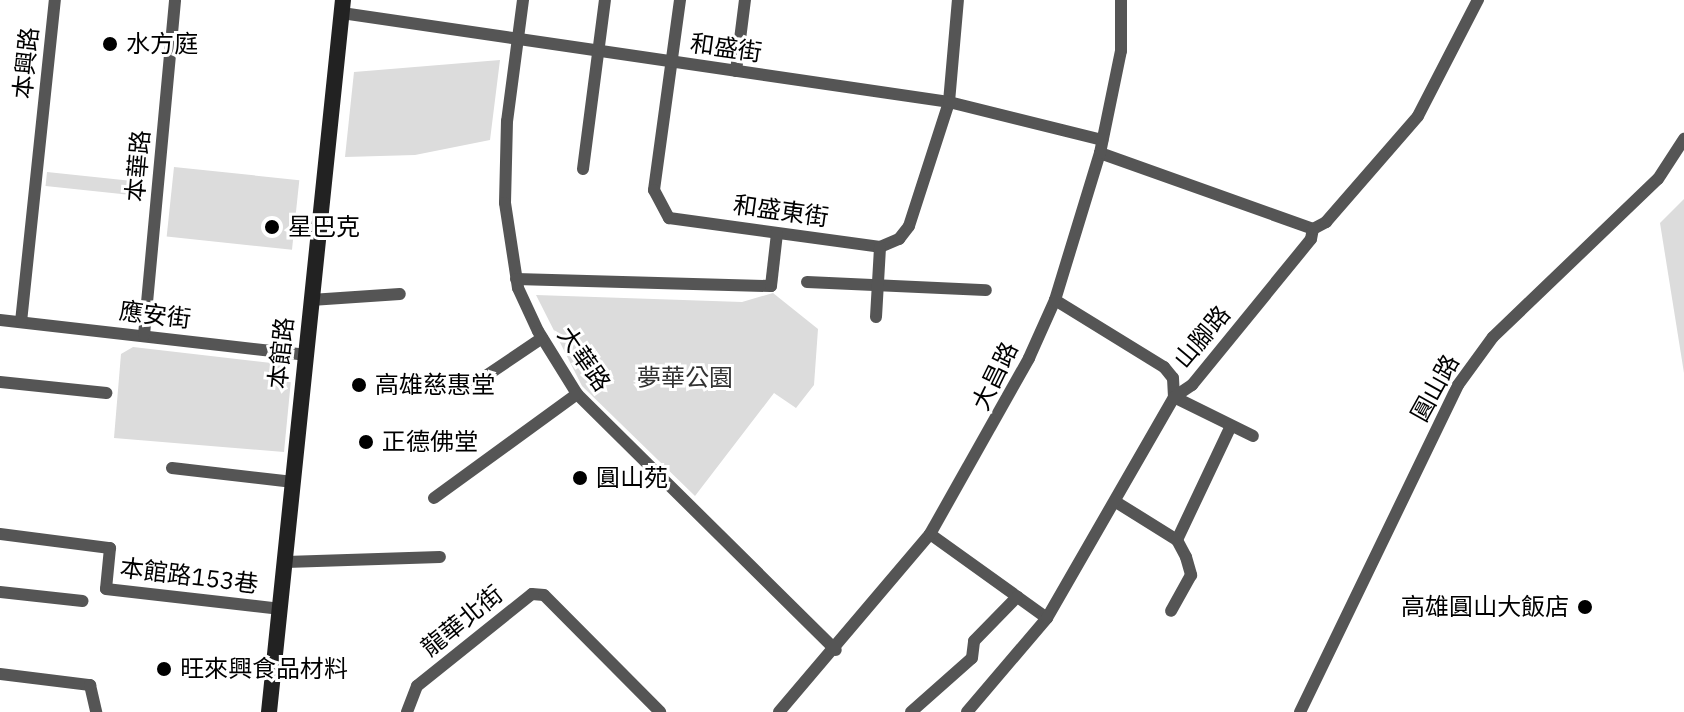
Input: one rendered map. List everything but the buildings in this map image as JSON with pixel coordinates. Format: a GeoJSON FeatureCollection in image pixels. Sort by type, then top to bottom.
{"type":"FeatureCollection","features":[{"type":"Feature","properties":{"kind":"street","name":"本興路"},"geometry":{"type":"LineString","coordinates":[[21,322],[55,0]]}},
{"type":"Feature","properties":{"kind":"street","name":"本華路"},"geometry":{"type":"LineString","coordinates":[[144,335],[175,0]]}},
{"type":"Feature","properties":{"kind":"street","name":"大華路"},"geometry":{"type":"LineString","coordinates":[[523,0],[504,164],[516,279],[542,338],[577,394],[836,650]]}},
{"type":"Feature","properties":{"kind":"street"},"geometry":{"type":"LineString","coordinates":[[583,169],[605,0]]}},
{"type":"Feature","properties":{"kind":"street"},"geometry":{"type":"LineString","coordinates":[[669,62],[680,0]]}},
{"type":"Feature","properties":{"kind":"street"},"geometry":{"type":"LineString","coordinates":[[736,71],[745,0]]}},
{"type":"Feature","properties":{"kind":"street"},"geometry":{"type":"LineString","coordinates":[[876,317],[880,247],[899,239],[909,226],[949,102],[958,0]]}},
{"type":"Feature","properties":{"kind":"street","name":"大昌路"},"geometry":{"type":"LineString","coordinates":[[779,712],[836,650],[930,534],[992,431],[1055,300],[1101,147],[1121,51],[1121,0]]}},
{"type":"Feature","properties":{"kind":"street","name":"山腳路"},"geometry":{"type":"LineString","coordinates":[[967,712],[1047,618],[1174,397],[1192,385],[1311,239],[1313,229],[1326,222],[1418,116],[1478,0]]}},
{"type":"Feature","properties":{"kind":"street","name":"和盛街"},"geometry":{"type":"LineString","coordinates":[[342,7],[669,62],[949,102],[1101,147],[1313,229]]}},
{"type":"Feature","properties":{"kind":"street","name":"本館路"},"geometry":{"type":"LineString","coordinates":[[269,712],[342,7]]}},
{"type":"Feature","properties":{"kind":"street","name":"和盛東街"},"geometry":{"type":"LineString","coordinates":[[669,62],[654,190],[669,218],[880,247]]}},
{"type":"Feature","properties":{"kind":"street","name":"圓山路"},"geometry":{"type":"LineString","coordinates":[[1300,712],[1458,385],[1493,337],[1658,179],[1684,139]]}},
{"type":"Feature","properties":{"kind":"street"},"geometry":{"type":"LineString","coordinates":[[516,279],[771,286],[777,233]]}},
{"type":"Feature","properties":{"kind":"street"},"geometry":{"type":"LineString","coordinates":[[807,282],[877,288],[986,290]]}},
{"type":"Feature","properties":{"kind":"street"},"geometry":{"type":"LineString","coordinates":[[311,300],[400,294]]}},
{"type":"Feature","properties":{"kind":"street"},"geometry":{"type":"LineString","coordinates":[[1055,300],[1164,367],[1173,378],[1174,397],[1253,436]]}},
{"type":"Feature","properties":{"kind":"street","name":"應安街"},"geometry":{"type":"LineString","coordinates":[[0,320],[305,355]]}},
{"type":"Feature","properties":{"kind":"street"},"geometry":{"type":"LineString","coordinates":[[465,390],[542,338]]}},
{"type":"Feature","properties":{"kind":"street"},"geometry":{"type":"LineString","coordinates":[[0,382],[106,393]]}},
{"type":"Feature","properties":{"kind":"street"},"geometry":{"type":"LineString","coordinates":[[434,498],[577,394]]}},
{"type":"Feature","properties":{"kind":"street"},"geometry":{"type":"LineString","coordinates":[[1177,540],[1231,426]]}},
{"type":"Feature","properties":{"kind":"street"},"geometry":{"type":"LineString","coordinates":[[172,468],[293,482]]}},
{"type":"Feature","properties":{"kind":"street"},"geometry":{"type":"LineString","coordinates":[[1116,502],[1177,540],[1191,575],[1171,611]]}},
{"type":"Feature","properties":{"kind":"street","name":"本館路153巷"},"geometry":{"type":"LineString","coordinates":[[0,534],[110,548],[106,589],[281,609]]}},
{"type":"Feature","properties":{"kind":"street"},"geometry":{"type":"LineString","coordinates":[[930,534],[1047,618]]}},
{"type":"Feature","properties":{"kind":"street"},"geometry":{"type":"LineString","coordinates":[[286,562],[440,557]]}},
{"type":"Feature","properties":{"kind":"street"},"geometry":{"type":"LineString","coordinates":[[0,592],[83,601]]}},
{"type":"Feature","properties":{"kind":"street","name":"龍華北街"},"geometry":{"type":"LineString","coordinates":[[407,712],[417,686],[532,594],[544,595],[660,712]]}},
{"type":"Feature","properties":{"kind":"street"},"geometry":{"type":"LineString","coordinates":[[911,712],[972,658],[974,641],[1017,597]]}},
{"type":"Feature","properties":{"kind":"street"},"geometry":{"type":"LineString","coordinates":[[0,674],[90,685],[96,712]]}},
{"type":"Feature","properties":{"kind":"green space"},"geometry":{"type":"Polygon","coordinates":[[[500,60],[490,140],[415,155],[345,157],[354,72],[500,60]]]}},
{"type":"Feature","properties":{"kind":"green space"},"geometry":{"type":"Polygon","coordinates":[[[174,167],[299,180],[292,250],[167,237],[174,167]]]}},
{"type":"Feature","properties":{"kind":"green space"},"geometry":{"type":"Polygon","coordinates":[[[47,172],[139,182],[138,196],[46,186],[47,172]]]}},
{"type":"Feature","properties":{"kind":"green space"},"geometry":{"type":"Polygon","coordinates":[[[1684,199],[1684,373],[1660,223],[1684,199]]]}},
{"type":"Feature","properties":{"kind":"green space","name":"夢華公園"},"geometry":{"type":"Polygon","coordinates":[[[773,293],[818,329],[814,385],[796,408],[774,393],[695,496],[582,386],[536,295],[742,302],[773,293]]]}},
{"type":"Feature","properties":{"kind":"green space"},"geometry":{"type":"Polygon","coordinates":[[[133,347],[280,364],[291,380],[284,452],[114,438],[121,354],[133,347]]]}},
{"type":"Feature","properties":{"kind":"place","name":"水方庭"},"geometry":{"type":"Point","coordinates":[110,44]}},
{"type":"Feature","properties":{"kind":"place","name":"星巴克"},"geometry":{"type":"Point","coordinates":[272,227]}},
{"type":"Feature","properties":{"kind":"place","name":"高雄慈惠堂"},"geometry":{"type":"Point","coordinates":[359,385]}},
{"type":"Feature","properties":{"kind":"place","name":"正德佛堂"},"geometry":{"type":"Point","coordinates":[366,442]}},
{"type":"Feature","properties":{"kind":"place","name":"圓山苑"},"geometry":{"type":"Point","coordinates":[580,478]}},
{"type":"Feature","properties":{"kind":"place","name":"高雄圓山大飯店"},"geometry":{"type":"Point","coordinates":[1585,607]}},
{"type":"Feature","properties":{"kind":"place","name":"旺來興食品材料"},"geometry":{"type":"Point","coordinates":[164,669]}}]}
